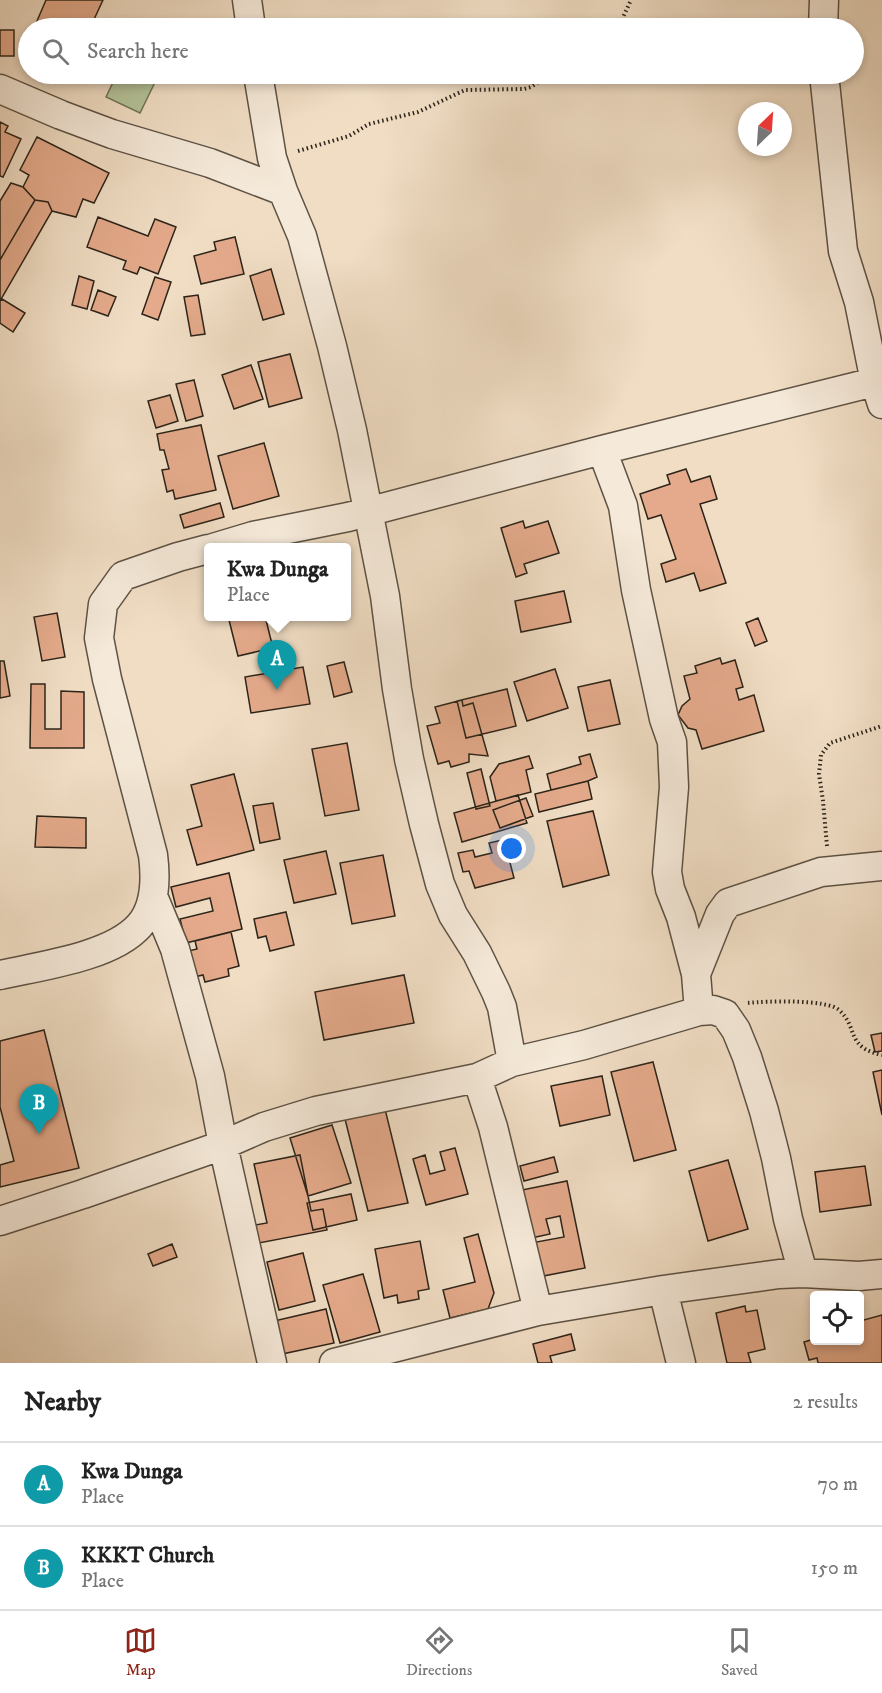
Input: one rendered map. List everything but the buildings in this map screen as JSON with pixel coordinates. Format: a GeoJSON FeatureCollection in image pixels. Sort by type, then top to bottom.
{"type":"FeatureCollection","features":[{"type":"Feature","properties":{"kind":"street"},"geometry":{"type":"LineString","coordinates":[[248,0],[250,18]]}},
{"type":"Feature","properties":{"kind":"street"},"geometry":{"type":"LineString","coordinates":[[823,18],[824,0]]}},
{"type":"Feature","properties":{"kind":"street"},"geometry":{"type":"LineString","coordinates":[[260,84],[272,158],[302,236],[352,430],[385,596],[407,747],[424,824],[440,884],[453,915],[477,953],[502,1008],[512,1062]]}},
{"type":"Feature","properties":{"kind":"street"},"geometry":{"type":"LineString","coordinates":[[230,543],[368,512],[602,450],[880,389],[859,302],[843,251],[825,84]]}},
{"type":"Feature","properties":{"kind":"street"},"geometry":{"type":"LineString","coordinates":[[0,89],[112,134],[190,157],[283,191]]}},
{"type":"Feature","properties":{"kind":"street"},"geometry":{"type":"LineString","coordinates":[[602,450],[623,506],[636,590],[664,719],[672,742],[674,787],[668,879],[709,1011]]}},
{"type":"Feature","properties":{"kind":"street"},"geometry":{"type":"LineString","coordinates":[[0,975],[77,957],[118,943],[139,926],[147,913],[153,896],[156,872],[107,679],[99,638],[103,604],[123,576],[204,550]]}},
{"type":"Feature","properties":{"kind":"street"},"geometry":{"type":"LineString","coordinates":[[696,974],[720,914],[728,903],[826,871],[882,866]]}},
{"type":"Feature","properties":{"kind":"street"},"geometry":{"type":"LineString","coordinates":[[153,896],[175,950],[210,1076],[272,1363]]}},
{"type":"Feature","properties":{"kind":"street"},"geometry":{"type":"LineString","coordinates":[[0,1221],[83,1194],[264,1127],[316,1111],[477,1078],[512,1062],[709,1011],[725,1014],[736,1030],[755,1081],[803,1273]]}},
{"type":"Feature","properties":{"kind":"street"},"geometry":{"type":"LineString","coordinates":[[477,1078],[493,1127],[538,1311]]}},
{"type":"Feature","properties":{"kind":"street"},"geometry":{"type":"LineString","coordinates":[[334,1363],[538,1311],[663,1290],[779,1274],[859,1276],[882,1274]]}},
{"type":"Feature","properties":{"kind":"street"},"geometry":{"type":"LineString","coordinates":[[663,1290],[681,1363]]}},
{"type":"Feature","properties":{"kind":"path"},"geometry":{"type":"LineString","coordinates":[[623,18],[631,0]]}},
{"type":"Feature","properties":{"kind":"path"},"geometry":{"type":"LineString","coordinates":[[272,158],[349,136],[369,124],[418,112],[465,90],[524,89],[535,84]]}},
{"type":"Feature","properties":{"kind":"path"},"geometry":{"type":"LineString","coordinates":[[826,871],[824,801],[819,774],[822,755],[830,743],[882,726]]}},
{"type":"Feature","properties":{"kind":"path"},"geometry":{"type":"LineString","coordinates":[[709,1011],[750,1002],[826,1004],[838,1009],[845,1016],[852,1033],[863,1048],[882,1055]]}},
{"type":"Feature","properties":{"kind":"green space"},"geometry":{"type":"Polygon","coordinates":[[[112,84],[154,84],[140,113],[106,97],[112,84]]]}},
{"type":"Feature","properties":{"kind":"place","name":"Kwa Dunga"},"geometry":{"type":"Point","coordinates":[277,690]}},
{"type":"Feature","properties":{"kind":"place","name":"KKKT Church"},"geometry":{"type":"Point","coordinates":[39,1134]}}]}
